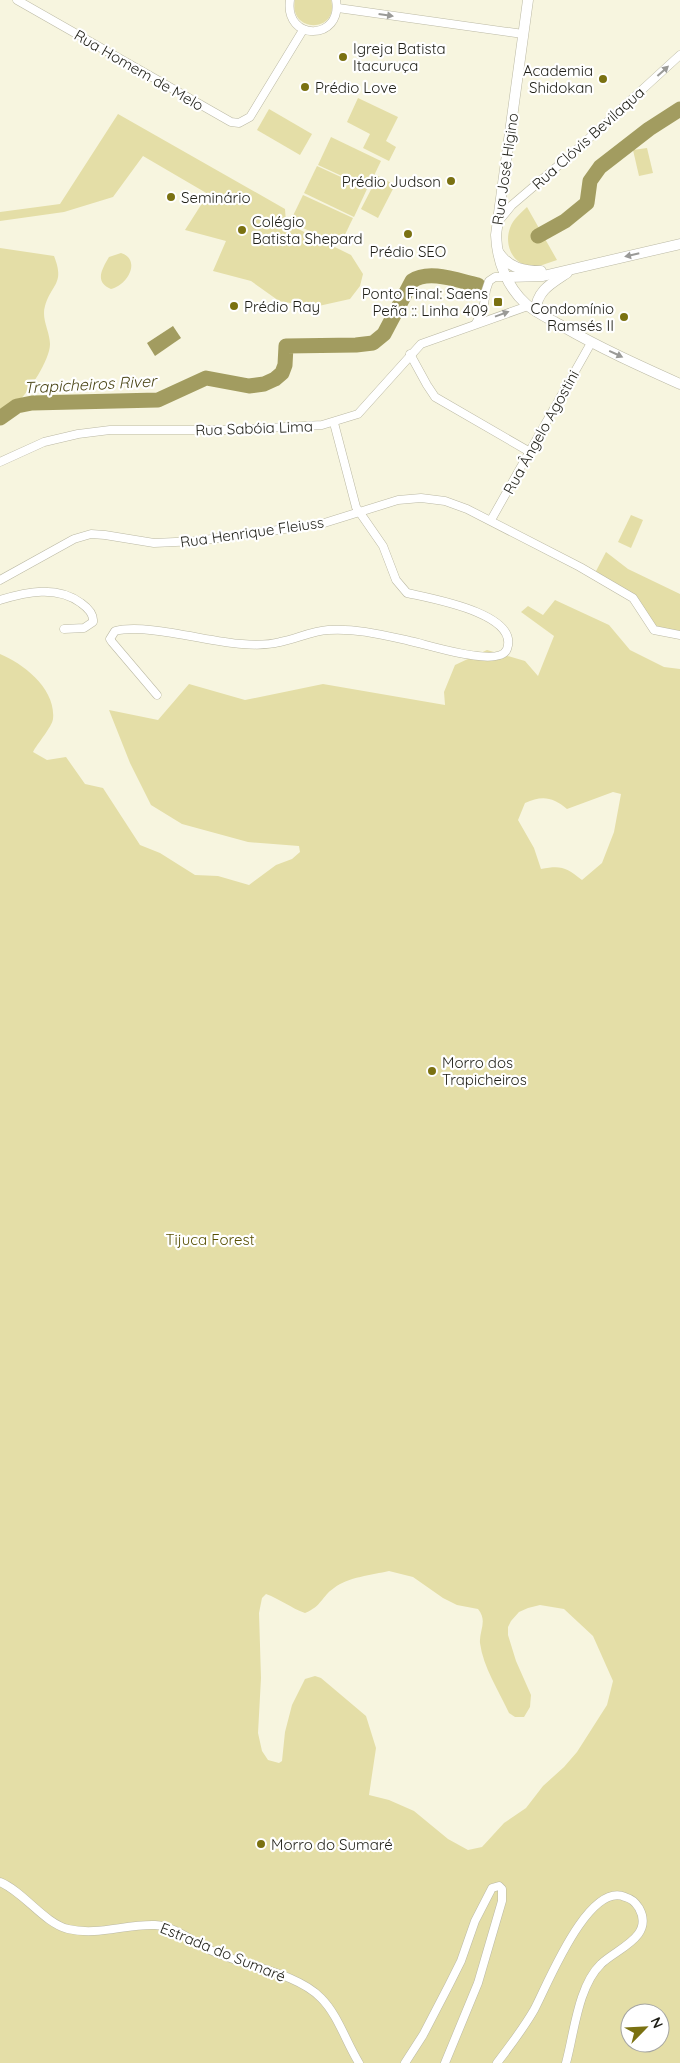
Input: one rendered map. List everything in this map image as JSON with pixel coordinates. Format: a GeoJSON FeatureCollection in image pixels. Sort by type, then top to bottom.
{"type":"FeatureCollection","features":[{"type":"Feature","properties":{"kind":"street","name":"Rua Homem de Melo"},"geometry":{"type":"LineString","coordinates":[[17,0],[231,122],[239,123],[250,117],[303,30]]}},
{"type":"Feature","properties":{"kind":"street"},"geometry":{"type":"LineString","coordinates":[[290,0],[290,11],[296,25],[303,30],[312,32],[326,28],[336,16],[337,4],[523,34]]}},
{"type":"Feature","properties":{"kind":"street","name":"Rua José Higino"},"geometry":{"type":"LineString","coordinates":[[506,277],[498,250],[496,235],[528,0]]}},
{"type":"Feature","properties":{"kind":"street","name":"Rua Clóvis Bevilaqua"},"geometry":{"type":"LineString","coordinates":[[498,222],[512,205],[573,154],[680,55]]}},
{"type":"Feature","properties":{"kind":"street"},"geometry":{"type":"LineString","coordinates":[[476,323],[483,310],[486,290],[490,281],[495,277],[543,276],[680,244]]}},
{"type":"Feature","properties":{"kind":"street"},"geometry":{"type":"LineString","coordinates":[[498,250],[504,260],[517,268],[546,271],[574,268]]}},
{"type":"Feature","properties":{"kind":"street"},"geometry":{"type":"LineString","coordinates":[[532,308],[543,291],[574,268]]}},
{"type":"Feature","properties":{"kind":"street"},"geometry":{"type":"LineString","coordinates":[[506,277],[532,308],[591,343],[680,384]]}},
{"type":"Feature","properties":{"kind":"street","name":"Rua Sabóia Lima"},"geometry":{"type":"LineString","coordinates":[[0,462],[44,442],[78,434],[102,431],[229,430],[322,426],[334,423],[358,414],[421,344],[434,337],[476,323],[532,308]]}},
{"type":"Feature","properties":{"kind":"street","name":"Rua Ângelo Agostini"},"geometry":{"type":"LineString","coordinates":[[491,520],[591,343]]}},
{"type":"Feature","properties":{"kind":"street"},"geometry":{"type":"LineString","coordinates":[[410,354],[426,386],[435,397],[530,452]]}},
{"type":"Feature","properties":{"kind":"street"},"geometry":{"type":"LineString","coordinates":[[157,695],[110,639],[115,631],[123,629],[154,632],[248,644],[278,642],[326,630],[355,630],[412,641],[472,656],[490,658],[504,653],[508,648],[507,638],[501,627],[473,609],[407,593],[401,588],[383,546],[356,507],[334,423]]}},
{"type":"Feature","properties":{"kind":"street","name":"Rua Henrique Fleiuss"},"geometry":{"type":"LineString","coordinates":[[0,580],[74,539],[91,534],[154,543],[176,543],[321,524],[398,500],[421,498],[445,501],[467,509],[580,567],[633,598],[654,630],[680,635]]}},
{"type":"Feature","properties":{"kind":"street"},"geometry":{"type":"LineString","coordinates":[[0,600],[22,593],[36,592],[64,594],[76,599],[92,614],[94,622],[84,628],[64,629]]}},
{"type":"Feature","properties":{"kind":"street","name":"Estrada do Sumaré"},"geometry":{"type":"LineString","coordinates":[[0,1882],[66,1928],[99,1931],[141,1925],[158,1925],[212,1951],[294,1980],[312,1990],[322,1999],[359,2063]]}},
{"type":"Feature","properties":{"kind":"street"},"geometry":{"type":"LineString","coordinates":[[405,2063],[423,2035],[450,1985],[475,1921],[492,1888],[499,1886],[502,1889],[502,1901],[489,1947],[466,2016],[445,2063]]}},
{"type":"Feature","properties":{"kind":"street"},"geometry":{"type":"LineString","coordinates":[[497,2063],[534,2010],[563,1949],[580,1924],[596,1906],[609,1896],[619,1894],[634,1900],[640,1910],[642,1922],[640,1931],[636,1939],[600,1964],[592,1975],[585,1989],[566,2063]]}},
{"type":"Feature","properties":{"kind":"green space"},"geometry":{"type":"Polygon","coordinates":[[[295,0],[331,0],[332,11],[328,19],[322,23],[306,24],[299,19],[295,11],[295,0]]]}},
{"type":"Feature","properties":{"kind":"green space"},"geometry":{"type":"Polygon","coordinates":[[[358,98],[398,117],[386,141],[396,147],[389,161],[363,148],[370,134],[347,122],[358,98]]]}},
{"type":"Feature","properties":{"kind":"green space"},"geometry":{"type":"Polygon","coordinates":[[[269,109],[312,134],[300,155],[257,130],[269,109]]]}},
{"type":"Feature","properties":{"kind":"green space"},"geometry":{"type":"Polygon","coordinates":[[[118,114],[285,209],[286,223],[351,255],[363,274],[360,286],[350,299],[314,307],[279,301],[251,281],[213,271],[226,241],[185,230],[208,194],[143,156],[113,197],[64,212],[0,221],[0,212],[60,204],[118,114]]]}},
{"type":"Feature","properties":{"kind":"green space"},"geometry":{"type":"Polygon","coordinates":[[[331,137],[381,161],[368,188],[318,165],[331,137]]]}},
{"type":"Feature","properties":{"kind":"green space"},"geometry":{"type":"Polygon","coordinates":[[[647,148],[653,173],[639,176],[633,150],[647,148]]]}},
{"type":"Feature","properties":{"kind":"green space"},"geometry":{"type":"Polygon","coordinates":[[[317,166],[367,189],[354,217],[304,193],[317,166]]]}},
{"type":"Feature","properties":{"kind":"green space"},"geometry":{"type":"Polygon","coordinates":[[[378,176],[395,185],[378,218],[361,209],[378,176]]]}},
{"type":"Feature","properties":{"kind":"green space"},"geometry":{"type":"Polygon","coordinates":[[[303,195],[353,218],[340,245],[290,222],[303,195]]]}},
{"type":"Feature","properties":{"kind":"green space"},"geometry":{"type":"Polygon","coordinates":[[[527,207],[557,260],[530,266],[518,261],[511,252],[508,234],[511,225],[527,207]]]}},
{"type":"Feature","properties":{"kind":"green space"},"geometry":{"type":"Polygon","coordinates":[[[0,248],[54,256],[58,278],[44,311],[50,344],[47,358],[23,397],[0,416],[0,248]]]}},
{"type":"Feature","properties":{"kind":"green space"},"geometry":{"type":"Polygon","coordinates":[[[121,253],[131,261],[130,273],[122,283],[111,289],[101,279],[102,271],[109,257],[121,253]]]}},
{"type":"Feature","properties":{"kind":"green space"},"geometry":{"type":"Polygon","coordinates":[[[631,515],[643,520],[631,548],[618,542],[631,515]]]}},
{"type":"Feature","properties":{"kind":"green space"},"geometry":{"type":"Polygon","coordinates":[[[606,552],[628,569],[680,594],[680,633],[655,631],[638,600],[595,573],[606,552]]]}},
{"type":"Feature","properties":{"kind":"green space","name":"Tijuca Forest"},"geometry":{"type":"Polygon","coordinates":[[[555,600],[609,625],[630,650],[664,667],[680,669],[680,2063],[0,2063],[0,654],[19,664],[37,679],[44,688],[53,708],[52,722],[33,752],[47,760],[66,757],[85,784],[103,788],[140,845],[160,853],[195,875],[218,876],[249,885],[276,865],[292,859],[300,852],[299,846],[248,842],[182,824],[151,805],[130,763],[109,710],[158,720],[189,684],[245,700],[323,684],[445,705],[444,692],[455,665],[487,650],[525,661],[538,676],[554,636],[521,612],[528,606],[543,615],[555,600]],[[613,792],[567,809],[557,802],[542,798],[525,803],[518,820],[534,848],[541,869],[563,868],[582,880],[602,863],[614,832],[621,794],[613,792]],[[389,1571],[340,1584],[330,1591],[315,1607],[305,1613],[266,1594],[262,1598],[259,1613],[261,1678],[258,1733],[262,1751],[268,1760],[279,1763],[282,1761],[285,1732],[292,1705],[305,1679],[315,1676],[321,1678],[366,1716],[376,1748],[369,1795],[389,1800],[414,1811],[448,1839],[468,1850],[482,1847],[504,1823],[526,1808],[543,1786],[577,1752],[607,1705],[613,1681],[593,1636],[564,1609],[540,1605],[528,1608],[519,1612],[508,1627],[508,1635],[516,1661],[531,1695],[530,1707],[524,1717],[515,1717],[509,1713],[484,1661],[480,1643],[483,1622],[478,1609],[457,1605],[443,1598],[413,1577],[389,1571]]]}},
{"type":"Feature","properties":{"kind":"shaded area"},"geometry":{"type":"Polygon","coordinates":[[[173,326],[181,338],[155,356],[147,343],[173,326]]]}},
{"type":"Feature","properties":{"kind":"waterway","name":"Trapicheiros River"},"geometry":{"type":"LineString","coordinates":[[538,236],[565,221],[587,203],[590,181],[600,167],[649,129],[680,109]]}},
{"type":"Feature","properties":{"kind":"waterway","name":"Trapicheiros River"},"geometry":{"type":"LineString","coordinates":[[0,418],[17,406],[32,403],[158,400],[206,378],[249,386],[264,384],[282,373],[285,365],[286,346],[373,343],[384,334],[412,281],[427,276],[435,276],[478,285]]}},
{"type":"Feature","properties":{"kind":"place","name":"Igreja Batista Itacuruça"},"geometry":{"type":"Point","coordinates":[343,57]}},
{"type":"Feature","properties":{"kind":"place","name":"Academia Shidokan"},"geometry":{"type":"Point","coordinates":[603,79]}},
{"type":"Feature","properties":{"kind":"place","name":"Prédio Love"},"geometry":{"type":"Point","coordinates":[305,87]}},
{"type":"Feature","properties":{"kind":"place","name":"Prédio Judson"},"geometry":{"type":"Point","coordinates":[451,181]}},
{"type":"Feature","properties":{"kind":"place","name":"Seminário"},"geometry":{"type":"Point","coordinates":[171,197]}},
{"type":"Feature","properties":{"kind":"place","name":"Colégio Batista Shepard"},"geometry":{"type":"Point","coordinates":[242,230]}},
{"type":"Feature","properties":{"kind":"place","name":"Prédio SEO"},"geometry":{"type":"Point","coordinates":[408,234]}},
{"type":"Feature","properties":{"kind":"place","name":"Ponto Final: Saens Peña :: Linha 409"},"geometry":{"type":"Point","coordinates":[498,302]}},
{"type":"Feature","properties":{"kind":"place","name":"Prédio Ray"},"geometry":{"type":"Point","coordinates":[234,306]}},
{"type":"Feature","properties":{"kind":"place","name":"Condomínio Ramsés II"},"geometry":{"type":"Point","coordinates":[624,317]}},
{"type":"Feature","properties":{"kind":"place","name":"Morro dos Trapicheiros"},"geometry":{"type":"Point","coordinates":[432,1071]}},
{"type":"Feature","properties":{"kind":"place","name":"Morro do Sumaré"},"geometry":{"type":"Point","coordinates":[261,1844]}}]}
